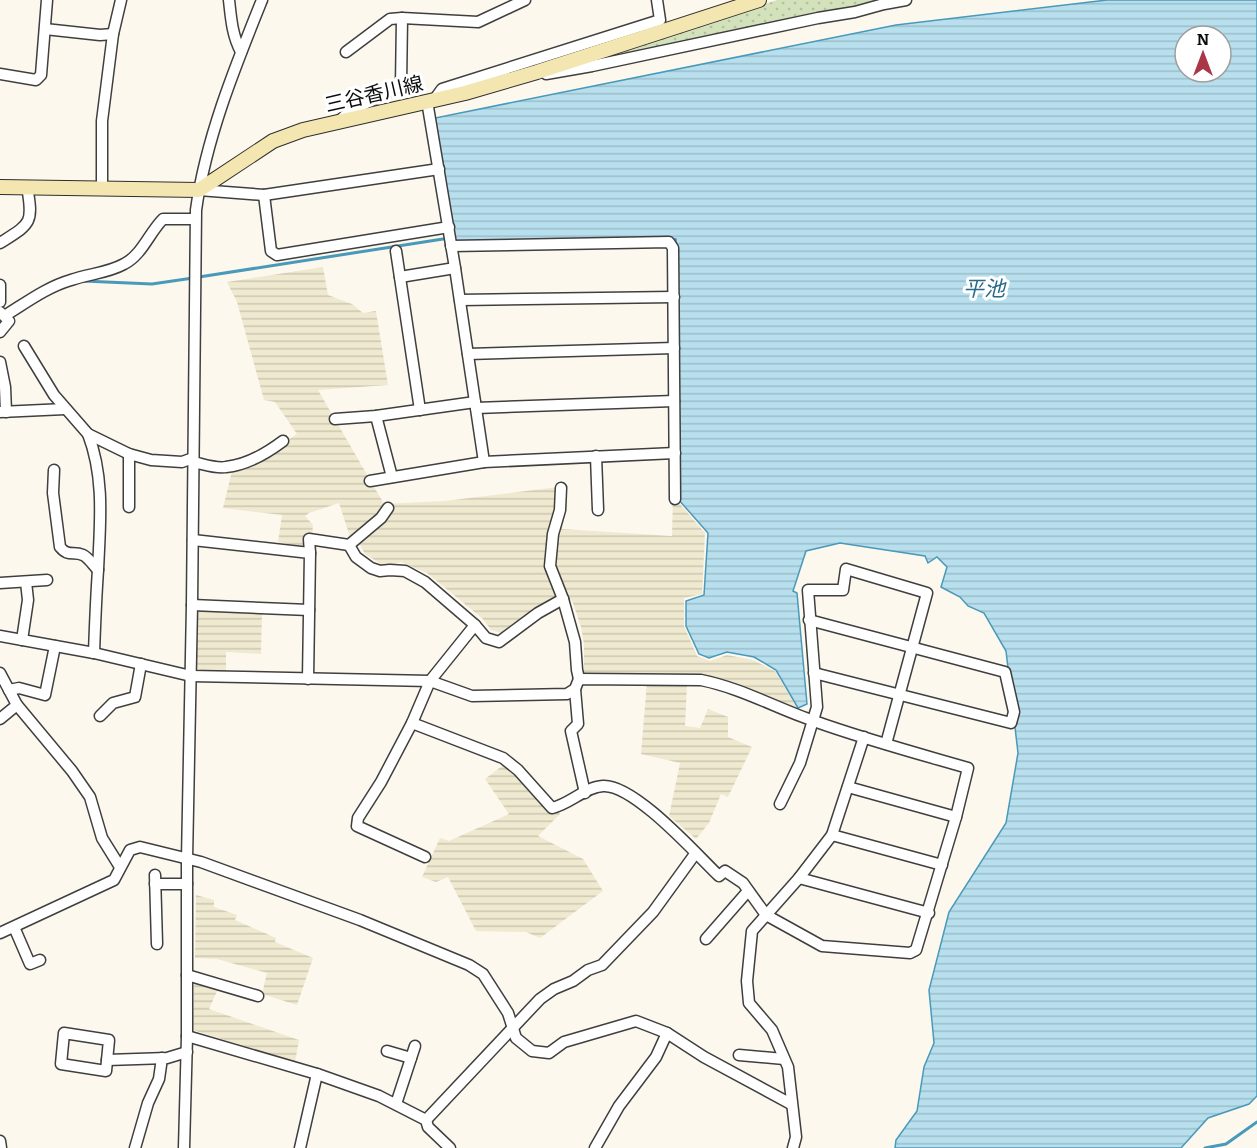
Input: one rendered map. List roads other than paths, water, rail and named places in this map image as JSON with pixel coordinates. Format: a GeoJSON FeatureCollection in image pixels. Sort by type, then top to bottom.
{"type":"FeatureCollection","features":[{"type":"Feature","properties":{"kind":"main road","name":"三谷香川線"},"geometry":{"type":"LineString","coordinates":[[199,190],[273,141],[303,130],[537,72],[759,0]]}},
{"type":"Feature","properties":{"kind":"main road"},"geometry":{"type":"LineString","coordinates":[[0,186],[199,190]]}},
{"type":"Feature","properties":{"kind":"street"},"geometry":{"type":"LineString","coordinates":[[0,74],[36,80],[41,75],[47,0]]}},
{"type":"Feature","properties":{"kind":"street"},"geometry":{"type":"LineString","coordinates":[[102,188],[102,121],[113,34],[121,0]]}},
{"type":"Feature","properties":{"kind":"street"},"geometry":{"type":"LineString","coordinates":[[230,0],[235,41],[241,52]]}},
{"type":"Feature","properties":{"kind":"street"},"geometry":{"type":"LineString","coordinates":[[184,1148],[193,540],[195,219],[207,155],[241,52],[262,0]]}},
{"type":"Feature","properties":{"kind":"street"},"geometry":{"type":"LineString","coordinates":[[346,52],[390,19],[478,22],[525,0]]}},
{"type":"Feature","properties":{"kind":"street"},"geometry":{"type":"LineString","coordinates":[[484,462],[439,169],[431,100],[442,88],[660,20],[657,0]]}},
{"type":"Feature","properties":{"kind":"street"},"geometry":{"type":"LineString","coordinates":[[537,72],[544,74],[592,66],[906,0]]}},
{"type":"Feature","properties":{"kind":"street"},"geometry":{"type":"LineString","coordinates":[[337,122],[349,112],[400,85],[402,18]]}},
{"type":"Feature","properties":{"kind":"street"},"geometry":{"type":"LineString","coordinates":[[45,28],[100,35],[113,34]]}},
{"type":"Feature","properties":{"kind":"street"},"geometry":{"type":"LineString","coordinates":[[199,190],[264,195],[439,169]]}},
{"type":"Feature","properties":{"kind":"street"},"geometry":{"type":"LineString","coordinates":[[0,243],[19,232],[29,220],[30,206],[27,187]]}},
{"type":"Feature","properties":{"kind":"street"},"geometry":{"type":"LineString","coordinates":[[264,195],[271,251],[277,255],[448,227]]}},
{"type":"Feature","properties":{"kind":"street"},"geometry":{"type":"LineString","coordinates":[[0,332],[6,316],[52,286],[126,264],[163,219],[195,219]]}},
{"type":"Feature","properties":{"kind":"street"},"geometry":{"type":"LineString","coordinates":[[452,246],[669,242],[674,248],[675,499]]}},
{"type":"Feature","properties":{"kind":"street"},"geometry":{"type":"LineString","coordinates":[[396,251],[420,410]]}},
{"type":"Feature","properties":{"kind":"street"},"geometry":{"type":"LineString","coordinates":[[400,277],[455,268]]}},
{"type":"Feature","properties":{"kind":"street"},"geometry":{"type":"LineString","coordinates":[[0,285],[0,302]]}},
{"type":"Feature","properties":{"kind":"street"},"geometry":{"type":"LineString","coordinates":[[460,300],[674,297]]}},
{"type":"Feature","properties":{"kind":"street"},"geometry":{"type":"LineString","coordinates":[[24,346],[54,395],[88,434],[129,454],[182,462],[193,460],[225,468],[252,460],[283,441]]}},
{"type":"Feature","properties":{"kind":"street"},"geometry":{"type":"LineString","coordinates":[[468,354],[674,348]]}},
{"type":"Feature","properties":{"kind":"street"},"geometry":{"type":"LineString","coordinates":[[0,362],[5,387],[3,412],[65,409]]}},
{"type":"Feature","properties":{"kind":"street"},"geometry":{"type":"LineString","coordinates":[[335,419],[476,405],[674,401]]}},
{"type":"Feature","properties":{"kind":"street"},"geometry":{"type":"LineString","coordinates":[[376,416],[392,477]]}},
{"type":"Feature","properties":{"kind":"street"},"geometry":{"type":"LineString","coordinates":[[88,434],[98,462],[100,489],[101,526],[94,653]]}},
{"type":"Feature","properties":{"kind":"street"},"geometry":{"type":"LineString","coordinates":[[370,481],[484,462],[675,453]]}},
{"type":"Feature","properties":{"kind":"street"},"geometry":{"type":"LineString","coordinates":[[129,454],[129,507]]}},
{"type":"Feature","properties":{"kind":"street"},"geometry":{"type":"LineString","coordinates":[[596,456],[597,510]]}},
{"type":"Feature","properties":{"kind":"street"},"geometry":{"type":"LineString","coordinates":[[54,470],[53,493],[60,547],[65,553],[81,554],[98,570]]}},
{"type":"Feature","properties":{"kind":"street"},"geometry":{"type":"LineString","coordinates":[[561,488],[560,510],[553,534],[550,566],[563,599],[575,642],[578,724],[571,731],[585,793]]}},
{"type":"Feature","properties":{"kind":"street"},"geometry":{"type":"LineString","coordinates":[[308,679],[309,539],[349,545],[381,518],[388,508]]}},
{"type":"Feature","properties":{"kind":"street"},"geometry":{"type":"LineString","coordinates":[[193,540],[310,553]]}},
{"type":"Feature","properties":{"kind":"street"},"geometry":{"type":"LineString","coordinates":[[349,545],[356,556],[371,568],[380,572],[405,571],[425,582],[475,625],[486,638],[499,642],[538,612],[563,599]]}},
{"type":"Feature","properties":{"kind":"street"},"geometry":{"type":"LineString","coordinates":[[780,804],[800,763],[817,707],[808,590],[843,590],[846,568],[927,593],[885,744]]}},
{"type":"Feature","properties":{"kind":"street"},"geometry":{"type":"LineString","coordinates":[[0,583],[46,580]]}},
{"type":"Feature","properties":{"kind":"street"},"geometry":{"type":"LineString","coordinates":[[21,640],[28,600],[26,582]]}},
{"type":"Feature","properties":{"kind":"street"},"geometry":{"type":"LineString","coordinates":[[192,605],[309,610]]}},
{"type":"Feature","properties":{"kind":"street"},"geometry":{"type":"LineString","coordinates":[[809,620],[1005,672],[1014,712],[1011,723],[814,673]]}},
{"type":"Feature","properties":{"kind":"street"},"geometry":{"type":"LineString","coordinates":[[425,856],[357,826],[358,818],[381,782],[412,723],[430,681],[475,625]]}},
{"type":"Feature","properties":{"kind":"street"},"geometry":{"type":"LineString","coordinates":[[0,636],[94,653],[191,676],[430,681],[472,696],[567,694],[577,684],[701,680],[731,687],[812,720],[968,768],[929,913],[916,950],[910,953],[822,946],[766,915],[743,883],[725,871],[719,876],[643,803],[619,789],[606,786],[597,787],[552,808],[518,770],[503,758],[412,723]]}},
{"type":"Feature","properties":{"kind":"street"},"geometry":{"type":"LineString","coordinates":[[9,690],[19,688],[45,695],[55,646]]}},
{"type":"Feature","properties":{"kind":"street"},"geometry":{"type":"LineString","coordinates":[[100,716],[113,703],[135,697],[141,664]]}},
{"type":"Feature","properties":{"kind":"street"},"geometry":{"type":"LineString","coordinates":[[0,673],[17,705],[72,771],[90,797],[102,838],[120,867]]}},
{"type":"Feature","properties":{"kind":"street"},"geometry":{"type":"LineString","coordinates":[[0,719],[17,705]]}},
{"type":"Feature","properties":{"kind":"street"},"geometry":{"type":"LineString","coordinates":[[793,1148],[796,1137],[788,1067],[772,1030],[749,1003],[747,981],[752,931],[799,878],[832,835],[864,737]]}},
{"type":"Feature","properties":{"kind":"street"},"geometry":{"type":"LineString","coordinates":[[848,787],[956,817]]}},
{"type":"Feature","properties":{"kind":"street"},"geometry":{"type":"LineString","coordinates":[[832,835],[942,865]]}},
{"type":"Feature","properties":{"kind":"street"},"geometry":{"type":"LineString","coordinates":[[0,933],[106,885],[114,880],[130,850],[140,847],[201,862],[360,920],[469,964],[483,975],[508,1013],[516,1038],[532,1052],[549,1053],[564,1042],[636,1021],[667,1033],[704,1057],[791,1104]]}},
{"type":"Feature","properties":{"kind":"street"},"geometry":{"type":"LineString","coordinates":[[426,1120],[540,999],[554,989],[602,964],[653,912],[695,854]]}},
{"type":"Feature","properties":{"kind":"street"},"geometry":{"type":"LineString","coordinates":[[799,878],[929,913]]}},
{"type":"Feature","properties":{"kind":"street"},"geometry":{"type":"LineString","coordinates":[[157,944],[155,879],[187,884]]}},
{"type":"Feature","properties":{"kind":"street"},"geometry":{"type":"LineString","coordinates":[[706,939],[748,891]]}},
{"type":"Feature","properties":{"kind":"street"},"geometry":{"type":"LineString","coordinates":[[14,927],[30,964],[40,960]]}},
{"type":"Feature","properties":{"kind":"street"},"geometry":{"type":"LineString","coordinates":[[187,975],[258,996]]}},
{"type":"Feature","properties":{"kind":"street"},"geometry":{"type":"LineString","coordinates":[[64,1033],[109,1040],[107,1060],[106,1071],[61,1065],[64,1033]]}},
{"type":"Feature","properties":{"kind":"street"},"geometry":{"type":"LineString","coordinates":[[595,1148],[619,1106],[657,1058],[667,1033]]}},
{"type":"Feature","properties":{"kind":"street"},"geometry":{"type":"LineString","coordinates":[[187,1036],[317,1074],[379,1096],[426,1120],[428,1127],[450,1148]]}},
{"type":"Feature","properties":{"kind":"street"},"geometry":{"type":"LineString","coordinates":[[396,1104],[415,1046]]}},
{"type":"Feature","properties":{"kind":"street"},"geometry":{"type":"LineString","coordinates":[[387,1051],[411,1058]]}},
{"type":"Feature","properties":{"kind":"street"},"geometry":{"type":"LineString","coordinates":[[107,1060],[162,1058],[186,1052]]}},
{"type":"Feature","properties":{"kind":"street"},"geometry":{"type":"LineString","coordinates":[[739,1055],[784,1059]]}},
{"type":"Feature","properties":{"kind":"street"},"geometry":{"type":"LineString","coordinates":[[135,1148],[148,1103],[159,1079],[162,1058]]}},
{"type":"Feature","properties":{"kind":"street"},"geometry":{"type":"LineString","coordinates":[[300,1148],[317,1074]]}},
{"type":"Feature","properties":{"kind":"street"},"geometry":{"type":"LineString","coordinates":[[0,1141],[1,1148]]}},
{"type":"Feature","properties":{"kind":"water","name":"平池"},"geometry":{"type":"Polygon","coordinates":[[[1107,0],[1257,0],[1257,1096],[1249,1104],[1208,1118],[1181,1148],[895,1148],[896,1140],[917,1111],[924,1067],[934,1043],[929,990],[949,912],[1006,823],[1018,753],[1006,651],[984,613],[968,606],[960,597],[941,587],[947,567],[937,557],[928,563],[925,556],[840,543],[806,551],[793,591],[797,593],[807,704],[798,708],[776,670],[754,657],[727,652],[709,658],[699,654],[686,626],[686,601],[704,595],[708,533],[678,499],[676,239],[454,241],[435,118],[896,25],[1107,0]]]}},
{"type":"Feature","properties":{"kind":"waterway"},"geometry":{"type":"LineString","coordinates":[[199,277],[443,239]]}},
{"type":"Feature","properties":{"kind":"waterway"},"geometry":{"type":"LineString","coordinates":[[83,281],[152,284],[193,278]]}},
{"type":"Feature","properties":{"kind":"waterway"},"geometry":{"type":"LineString","coordinates":[[1205,1148],[1226,1144],[1257,1122]]}}]}
